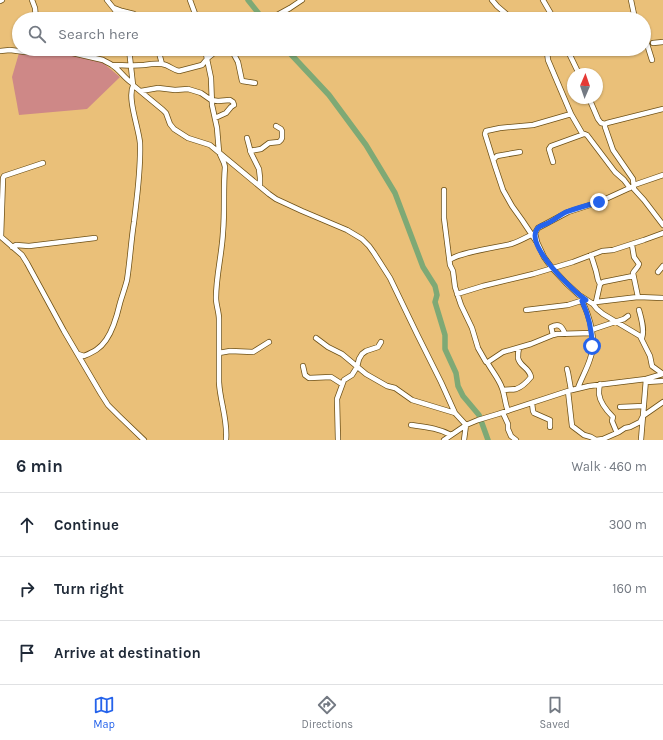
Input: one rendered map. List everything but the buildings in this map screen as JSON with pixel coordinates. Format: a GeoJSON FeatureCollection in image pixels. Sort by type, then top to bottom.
{"type":"FeatureCollection","features":[{"type":"Feature","properties":{"kind":"street"},"geometry":{"type":"LineString","coordinates":[[32,0],[35,12]]}},
{"type":"Feature","properties":{"kind":"street"},"geometry":{"type":"LineString","coordinates":[[107,0],[116,12]]}},
{"type":"Feature","properties":{"kind":"street"},"geometry":{"type":"LineString","coordinates":[[190,0],[194,12]]}},
{"type":"Feature","properties":{"kind":"street"},"geometry":{"type":"LineString","coordinates":[[492,0],[504,12]]}},
{"type":"Feature","properties":{"kind":"street"},"geometry":{"type":"LineString","coordinates":[[543,0],[550,12]]}},
{"type":"Feature","properties":{"kind":"street"},"geometry":{"type":"LineString","coordinates":[[631,0],[634,12]]}},
{"type":"Feature","properties":{"kind":"street"},"geometry":{"type":"LineString","coordinates":[[282,12],[300,1]]}},
{"type":"Feature","properties":{"kind":"street"},"geometry":{"type":"LineString","coordinates":[[114,8],[126,12]]}},
{"type":"Feature","properties":{"kind":"street"},"geometry":{"type":"LineString","coordinates":[[653,43],[663,42]]}},
{"type":"Feature","properties":{"kind":"street"},"geometry":{"type":"LineString","coordinates":[[0,51],[12,50]]}},
{"type":"Feature","properties":{"kind":"street"},"geometry":{"type":"LineString","coordinates":[[85,56],[103,60],[112,65],[133,85],[166,112],[170,124],[174,129],[188,138],[210,145],[269,194],[288,205],[348,230],[362,239],[385,268],[455,413],[466,425]]}},
{"type":"Feature","properties":{"kind":"street"},"geometry":{"type":"LineString","coordinates":[[78,354],[84,356],[99,349],[106,340],[118,313],[126,280],[139,179],[140,160],[140,141],[131,96],[133,85],[130,56]]}},
{"type":"Feature","properties":{"kind":"street"},"geometry":{"type":"LineString","coordinates":[[160,56],[162,64]]}},
{"type":"Feature","properties":{"kind":"street"},"geometry":{"type":"LineString","coordinates":[[206,56],[211,78],[211,100],[217,128],[219,152],[225,167],[223,231],[217,275],[216,298],[219,313],[219,389],[226,424],[226,440]]}},
{"type":"Feature","properties":{"kind":"street"},"geometry":{"type":"LineString","coordinates":[[112,65],[145,65],[151,63],[167,65],[176,71],[179,71],[202,65],[210,56]]}},
{"type":"Feature","properties":{"kind":"street"},"geometry":{"type":"LineString","coordinates":[[235,56],[238,62],[242,81],[255,82]]}},
{"type":"Feature","properties":{"kind":"street"},"geometry":{"type":"LineString","coordinates":[[547,56],[571,114],[582,134],[587,135],[615,172],[633,187],[663,225]]}},
{"type":"Feature","properties":{"kind":"street"},"geometry":{"type":"LineString","coordinates":[[570,56],[576,68]]}},
{"type":"Feature","properties":{"kind":"street"},"geometry":{"type":"LineString","coordinates":[[651,56],[652,60]]}},
{"type":"Feature","properties":{"kind":"street"},"geometry":{"type":"LineString","coordinates":[[141,91],[158,88],[175,90],[188,89],[201,93],[211,100],[232,100],[234,105],[226,113],[215,118]]}},
{"type":"Feature","properties":{"kind":"street"},"geometry":{"type":"LineString","coordinates":[[592,104],[598,119],[601,123],[605,124]]}},
{"type":"Feature","properties":{"kind":"street"},"geometry":{"type":"LineString","coordinates":[[605,124],[607,122],[663,109]]}},
{"type":"Feature","properties":{"kind":"street"},"geometry":{"type":"LineString","coordinates":[[537,242],[512,206],[500,182],[486,131],[500,128],[533,125],[571,114]]}},
{"type":"Feature","properties":{"kind":"street"},"geometry":{"type":"LineString","coordinates":[[605,124],[613,150],[633,179],[633,187]]}},
{"type":"Feature","properties":{"kind":"street"},"geometry":{"type":"LineString","coordinates":[[250,150],[261,149],[269,143],[279,142],[282,138],[282,131],[276,126]]}},
{"type":"Feature","properties":{"kind":"street"},"geometry":{"type":"LineString","coordinates":[[553,162],[549,149],[550,146],[584,134]]}},
{"type":"Feature","properties":{"kind":"street"},"geometry":{"type":"LineString","coordinates":[[247,138],[250,150],[259,169],[260,186]]}},
{"type":"Feature","properties":{"kind":"street"},"geometry":{"type":"LineString","coordinates":[[493,160],[497,156],[520,152]]}},
{"type":"Feature","properties":{"kind":"street"},"geometry":{"type":"LineString","coordinates":[[43,164],[4,176],[1,236],[22,255],[108,405],[144,440]]}},
{"type":"Feature","properties":{"kind":"street"},"geometry":{"type":"LineString","coordinates":[[578,388],[591,358],[592,346],[592,331],[584,300],[552,268],[544,257],[537,242],[535,233],[540,226],[547,224],[568,212],[599,202],[663,175]]}},
{"type":"Feature","properties":{"kind":"street"},"geometry":{"type":"LineString","coordinates":[[444,190],[444,218],[455,287],[464,312],[472,328],[478,348],[503,390],[508,430],[511,436],[516,440]]}},
{"type":"Feature","properties":{"kind":"street"},"geometry":{"type":"LineString","coordinates":[[458,294],[483,286],[533,274],[573,262],[602,251],[632,245],[663,233]]}},
{"type":"Feature","properties":{"kind":"street"},"geometry":{"type":"LineString","coordinates":[[450,260],[466,254],[513,243],[531,235]]}},
{"type":"Feature","properties":{"kind":"street"},"geometry":{"type":"LineString","coordinates":[[12,247],[16,245],[29,246],[95,238]]}},
{"type":"Feature","properties":{"kind":"street"},"geometry":{"type":"LineString","coordinates":[[632,245],[634,257],[639,264],[633,273],[638,297]]}},
{"type":"Feature","properties":{"kind":"street"},"geometry":{"type":"LineString","coordinates":[[591,255],[600,284],[595,303],[597,310],[640,336],[650,356],[652,366],[663,374]]}},
{"type":"Feature","properties":{"kind":"street"},"geometry":{"type":"LineString","coordinates":[[658,272],[663,266]]}},
{"type":"Feature","properties":{"kind":"street"},"geometry":{"type":"LineString","coordinates":[[600,284],[603,282],[633,276]]}},
{"type":"Feature","properties":{"kind":"street"},"geometry":{"type":"LineString","coordinates":[[526,310],[568,304],[584,300],[595,303],[638,297],[663,298]]}},
{"type":"Feature","properties":{"kind":"street"},"geometry":{"type":"LineString","coordinates":[[639,310],[643,330],[642,338]]}},
{"type":"Feature","properties":{"kind":"street"},"geometry":{"type":"LineString","coordinates":[[487,362],[503,352],[531,344],[552,335],[592,331],[624,319],[628,316]]}},
{"type":"Feature","properties":{"kind":"street"},"geometry":{"type":"LineString","coordinates":[[552,335],[552,326],[561,326],[565,334]]}},
{"type":"Feature","properties":{"kind":"street"},"geometry":{"type":"LineString","coordinates":[[316,338],[328,347],[345,356],[366,374],[387,386],[395,388],[412,400],[455,413]]}},
{"type":"Feature","properties":{"kind":"street"},"geometry":{"type":"LineString","coordinates":[[219,353],[253,352],[262,348],[269,342]]}},
{"type":"Feature","properties":{"kind":"street"},"geometry":{"type":"LineString","coordinates":[[338,440],[337,399],[342,384],[344,380],[352,375],[362,354],[378,347],[381,342]]}},
{"type":"Feature","properties":{"kind":"street"},"geometry":{"type":"LineString","coordinates":[[503,390],[515,389],[525,384],[531,377],[528,369],[520,364],[518,358],[519,348]]}},
{"type":"Feature","properties":{"kind":"street"},"geometry":{"type":"LineString","coordinates":[[303,366],[305,375],[308,378],[332,377],[342,384]]}},
{"type":"Feature","properties":{"kind":"street"},"geometry":{"type":"LineString","coordinates":[[566,369],[568,374],[572,426],[584,435],[595,439],[603,439],[640,422],[643,416],[663,402]]}},
{"type":"Feature","properties":{"kind":"street"},"geometry":{"type":"LineString","coordinates":[[646,380],[663,374]]}},
{"type":"Feature","properties":{"kind":"street"},"geometry":{"type":"LineString","coordinates":[[641,440],[646,380]]}},
{"type":"Feature","properties":{"kind":"street"},"geometry":{"type":"LineString","coordinates":[[444,440],[466,425],[481,419],[578,388],[600,384],[663,380]]}},
{"type":"Feature","properties":{"kind":"street"},"geometry":{"type":"LineString","coordinates":[[600,384],[600,398],[608,412],[613,417],[612,421],[617,433]]}},
{"type":"Feature","properties":{"kind":"street"},"geometry":{"type":"LineString","coordinates":[[532,403],[534,413],[550,420],[550,427]]}},
{"type":"Feature","properties":{"kind":"street"},"geometry":{"type":"LineString","coordinates":[[620,407],[644,406]]}},
{"type":"Feature","properties":{"kind":"street"},"geometry":{"type":"LineString","coordinates":[[411,425],[442,430],[451,435]]}},
{"type":"Feature","properties":{"kind":"street"},"geometry":{"type":"LineString","coordinates":[[464,440],[466,425]]}},
{"type":"Feature","properties":{"kind":"shaded area"},"geometry":{"type":"Polygon","coordinates":[[[18,56],[77,56],[102,62],[120,77],[87,109],[19,115],[12,77],[18,56]]]}},
{"type":"Feature","properties":{"kind":"waterway"},"geometry":{"type":"LineString","coordinates":[[248,0],[257,12]]}},
{"type":"Feature","properties":{"kind":"waterway"},"geometry":{"type":"LineString","coordinates":[[293,56],[329,95],[366,145],[395,193],[423,267],[435,286],[437,295],[435,302],[445,335],[445,349],[456,373],[458,386],[463,396],[479,415],[488,440]]}},
{"type":"Feature","properties":{"kind":"route"},"geometry":{"type":"LineString","coordinates":[[592,346],[591,330],[587,312],[582,301],[586,300],[566,283],[550,265],[539,247],[535,233],[540,226],[547,224],[562,214],[599,202]]}}]}
